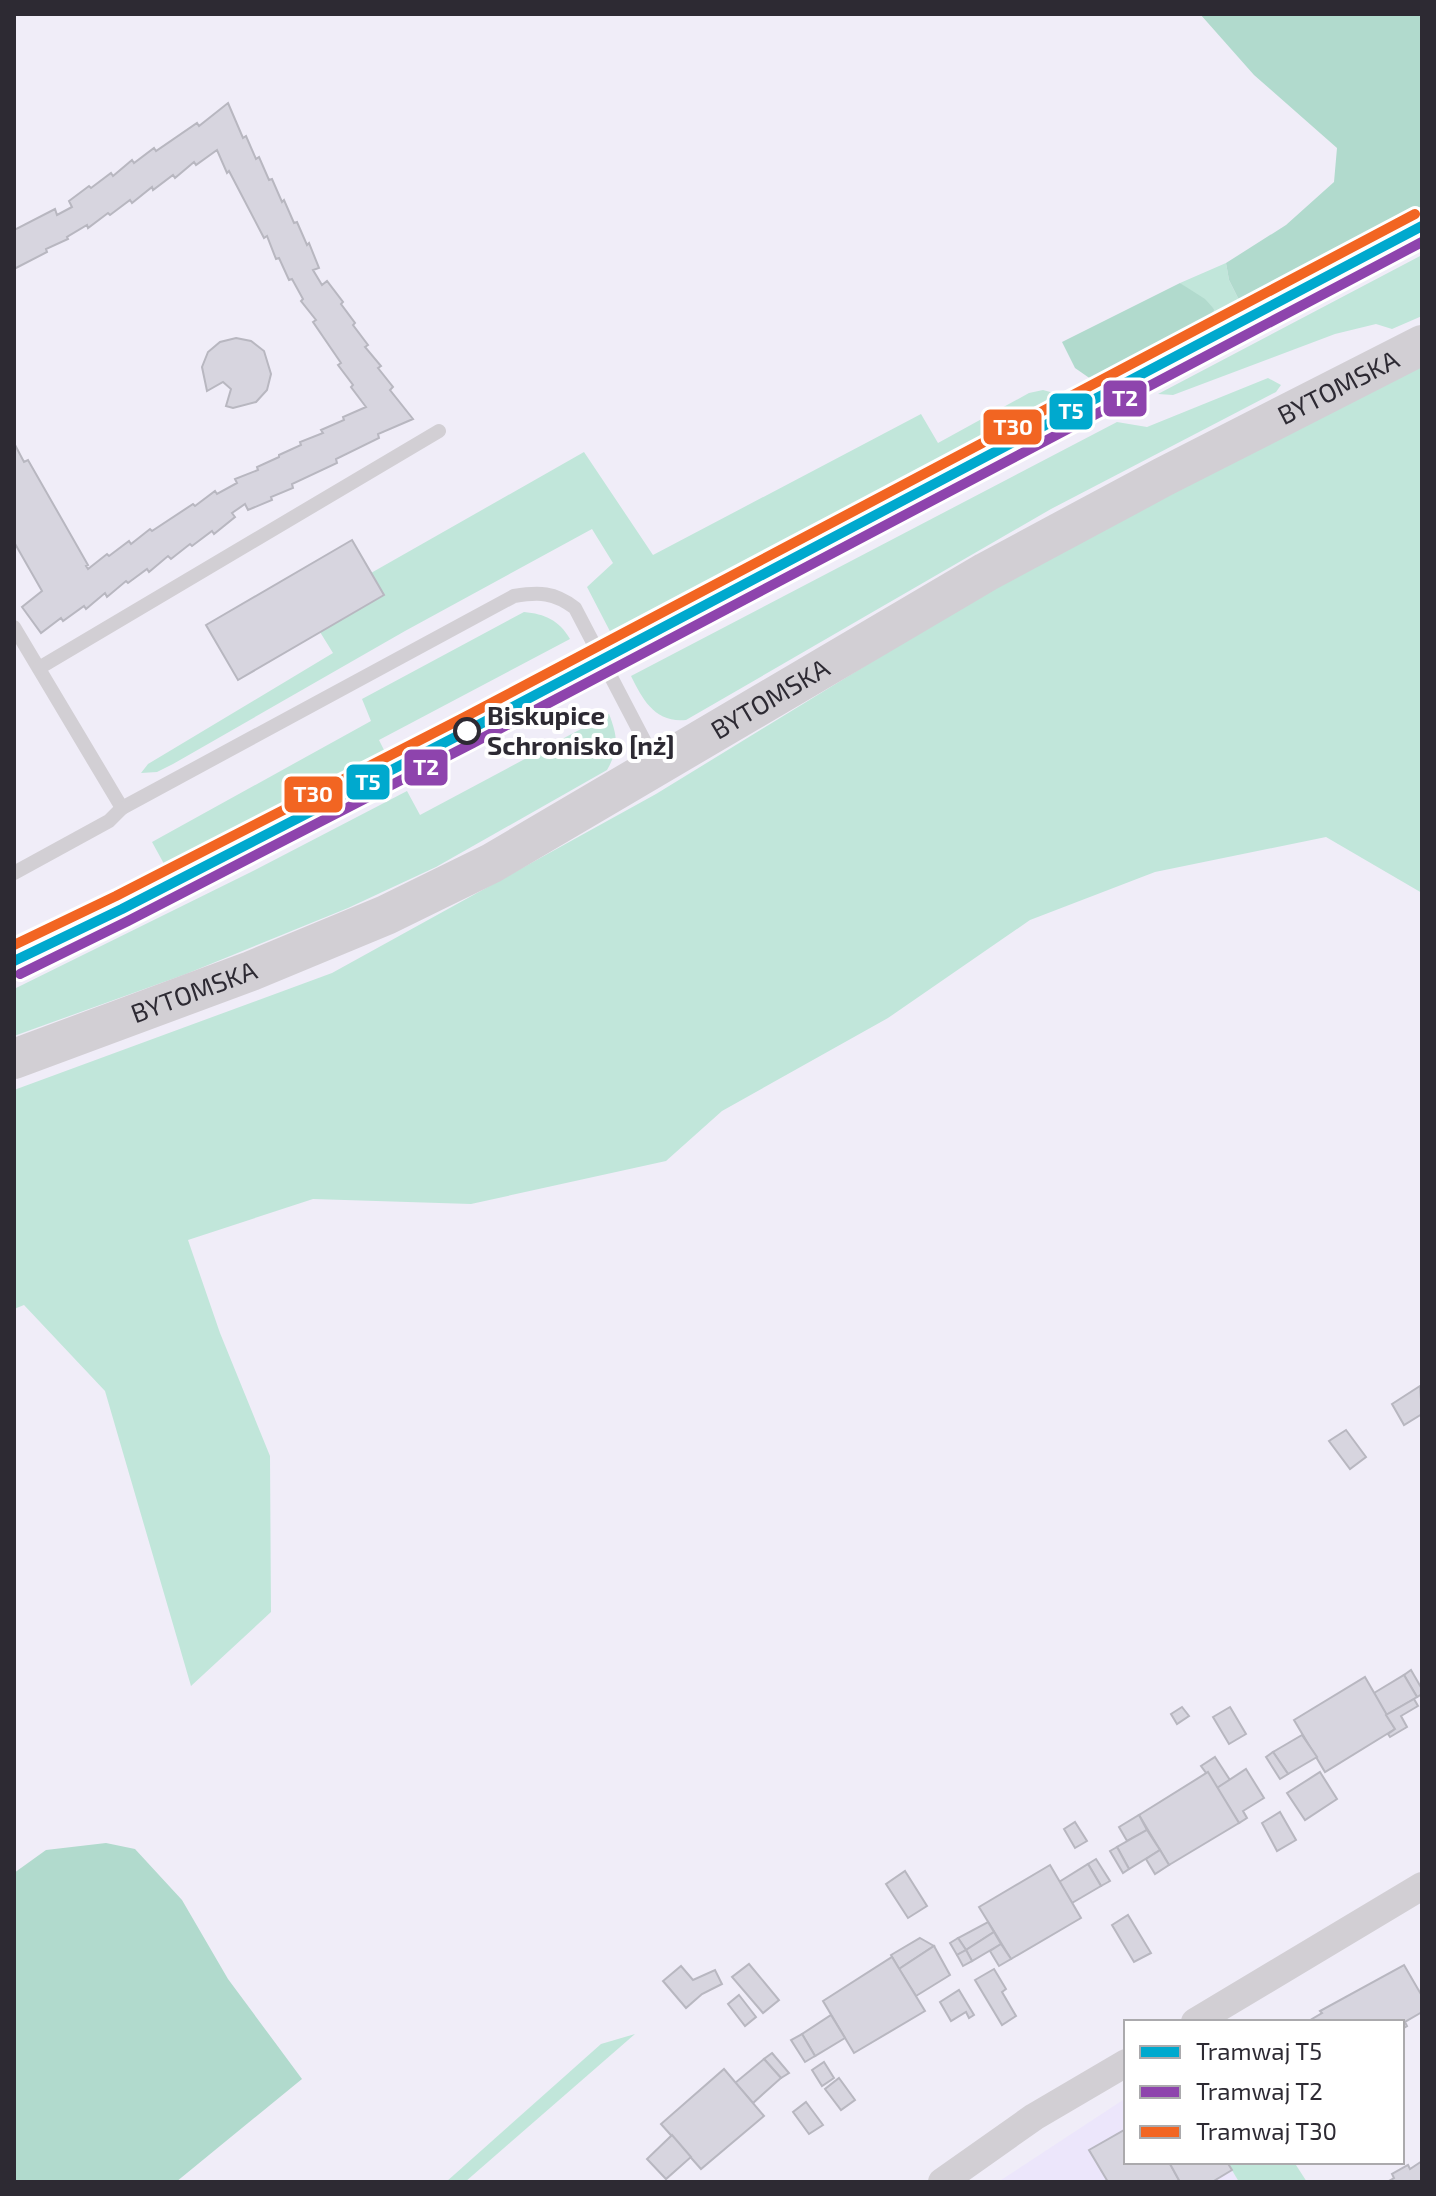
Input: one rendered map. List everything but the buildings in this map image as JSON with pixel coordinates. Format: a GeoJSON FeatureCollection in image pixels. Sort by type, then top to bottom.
{"type":"FeatureCollection","features":[{"type":"Feature","properties":{"kind":"street","name":"BYTOMSKA"},"geometry":{"type":"LineString","coordinates":[[14,1059],[251,971],[386,915],[492,863],[986,572],[1163,477],[1422,345]]}},
{"type":"Feature","properties":{"kind":"street"},"geometry":{"type":"LineString","coordinates":[[1198,2020],[1422,1886]]}},
{"type":"Feature","properties":{"kind":"street"},"geometry":{"type":"LineString","coordinates":[[942,2182],[1034,2117],[1124,2064]]}},
{"type":"Feature","properties":{"kind":"lane"},"geometry":{"type":"LineString","coordinates":[[39,668],[439,431]]}},
{"type":"Feature","properties":{"kind":"lane"},"geometry":{"type":"LineString","coordinates":[[14,873],[109,821],[122,808],[514,596],[531,593],[561,597],[575,608],[658,767]]}},
{"type":"Feature","properties":{"kind":"lane"},"geometry":{"type":"LineString","coordinates":[[14,627],[122,808]]}},
{"type":"Feature","properties":{"kind":"shaded area"},"geometry":{"type":"Polygon","coordinates":[[[1124,2099],[1124,2164],[1228,2164],[1239,2182],[998,2182],[1124,2099]]]}},
{"type":"Feature","properties":{"kind":"green space"},"geometry":{"type":"Polygon","coordinates":[[[1200,14],[1422,14],[1422,206],[1241,304],[1229,280],[1226,263],[1286,225],[1334,182],[1337,148],[1254,75],[1200,14]]]}},
{"type":"Feature","properties":{"kind":"green space"},"geometry":{"type":"Polygon","coordinates":[[[1422,255],[1422,316],[1392,329],[1376,324],[1335,334],[1173,395],[1158,394],[1422,255]]]}},
{"type":"Feature","properties":{"kind":"green space"},"geometry":{"type":"Polygon","coordinates":[[[1226,263],[1229,280],[1241,304],[1213,322],[1214,309],[1180,283],[1226,263]]]}},
{"type":"Feature","properties":{"kind":"green space"},"geometry":{"type":"Polygon","coordinates":[[[1180,283],[1205,299],[1214,309],[1213,322],[1098,384],[1075,368],[1062,342],[1180,283]]]}},
{"type":"Feature","properties":{"kind":"green space"},"geometry":{"type":"Polygon","coordinates":[[[1422,366],[1422,893],[1326,837],[1155,872],[1030,920],[888,1018],[722,1111],[666,1161],[471,1204],[313,1199],[188,1240],[220,1333],[270,1456],[271,1612],[191,1686],[105,1391],[24,1305],[14,1309],[14,1090],[332,973],[656,794],[1028,566],[1422,366]]]}},
{"type":"Feature","properties":{"kind":"green space"},"geometry":{"type":"Polygon","coordinates":[[[1268,378],[1281,385],[1276,392],[1051,509],[686,720],[658,714],[640,693],[631,676],[1117,422],[1147,427],[1268,378]]]}},
{"type":"Feature","properties":{"kind":"green space"},"geometry":{"type":"Polygon","coordinates":[[[1043,390],[1054,393],[1065,405],[615,641],[587,587],[613,563],[592,529],[405,631],[173,764],[157,772],[141,773],[148,764],[333,653],[320,632],[371,573],[584,452],[653,555],[921,414],[938,443],[1029,393],[1043,390]]]}},
{"type":"Feature","properties":{"kind":"green space"},"geometry":{"type":"Polygon","coordinates":[[[524,612],[551,619],[570,639],[379,740],[390,762],[169,873],[152,842],[371,721],[362,699],[524,612]]]}},
{"type":"Feature","properties":{"kind":"green space"},"geometry":{"type":"Polygon","coordinates":[[[609,714],[616,743],[607,770],[436,867],[348,908],[186,974],[14,1036],[14,989],[407,791],[420,815],[609,714]]]}},
{"type":"Feature","properties":{"kind":"green space"},"geometry":{"type":"Polygon","coordinates":[[[106,1843],[135,1849],[182,1900],[228,1979],[302,2079],[176,2182],[14,2182],[14,1873],[46,1850],[106,1843]]]}},
{"type":"Feature","properties":{"kind":"green space"},"geometry":{"type":"Polygon","coordinates":[[[635,2034],[465,2182],[446,2182],[601,2044],[635,2034]]]}},
{"type":"Feature","properties":{"kind":"green space"},"geometry":{"type":"Polygon","coordinates":[[[1228,2164],[1295,2164],[1307,2182],[1239,2182],[1228,2164]]]}},
{"type":"Feature","properties":{"kind":"tram line","name":"T30"},"geometry":{"type":"LineString","coordinates":[[14,945],[461,719],[1415,214]]}},
{"type":"Feature","properties":{"kind":"tram line","name":"T5"},"geometry":{"type":"LineString","coordinates":[[14,961],[122,909],[467,731],[1422,226]]}},
{"type":"Feature","properties":{"kind":"tram line","name":"T2"},"geometry":{"type":"LineString","coordinates":[[20,974],[473,743],[1422,242]]}},
{"type":"Feature","properties":{"kind":"place","name":"Biskupice Schronisko [nż]"},"geometry":{"type":"Point","coordinates":[467,731]}}]}
